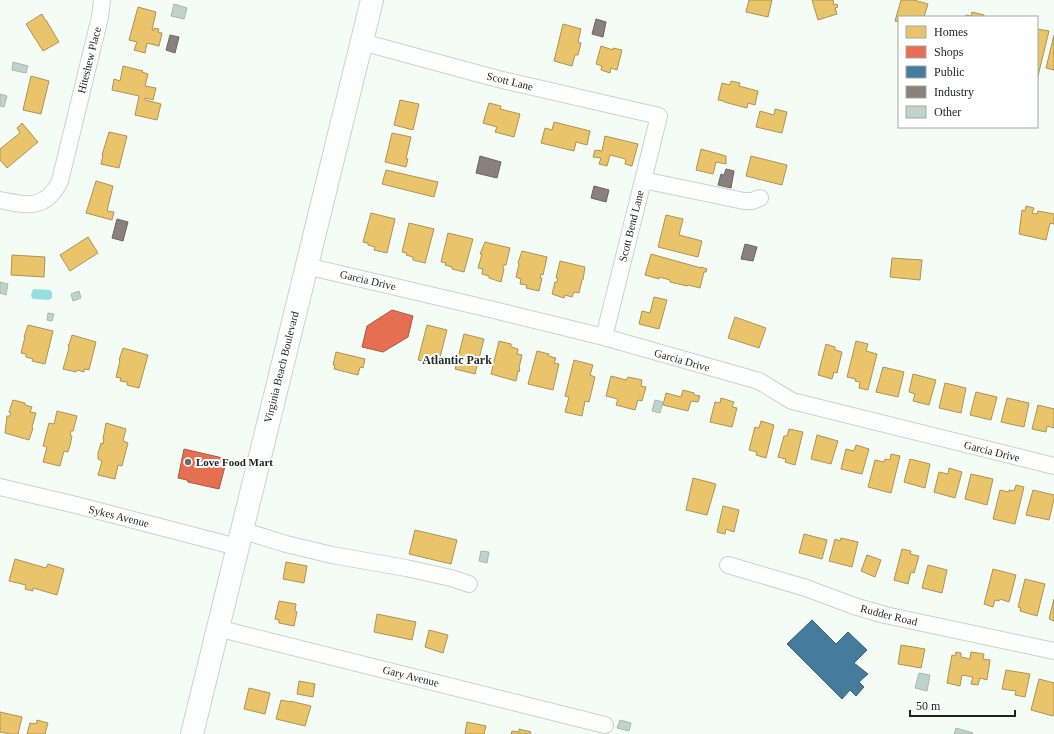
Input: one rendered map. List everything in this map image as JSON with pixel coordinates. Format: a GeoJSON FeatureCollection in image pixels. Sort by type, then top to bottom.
{"type":"FeatureCollection","features":[{"type":"Feature","properties":{"kind":"main road","name":"Virginia Beach Boulevard"},"geometry":{"type":"LineString","coordinates":[[192,734],[372,0]]}},
{"type":"Feature","properties":{"kind":"street","name":"Hiteshew Place"},"geometry":{"type":"LineString","coordinates":[[0,200],[24,205],[34,204],[45,200],[53,193],[60,181],[100,17],[102,0]]}},
{"type":"Feature","properties":{"kind":"street","name":"Scott Lane"},"geometry":{"type":"LineString","coordinates":[[362,42],[498,79],[659,116]]}},
{"type":"Feature","properties":{"kind":"street","name":"Scott Bend Lane"},"geometry":{"type":"LineString","coordinates":[[604,338],[659,116]]}},
{"type":"Feature","properties":{"kind":"street"},"geometry":{"type":"LineString","coordinates":[[643,180],[744,201],[752,201],[760,198]]}},
{"type":"Feature","properties":{"kind":"street","name":"Garcia Drive"},"geometry":{"type":"LineString","coordinates":[[306,266],[480,306],[604,338],[759,381],[792,401],[1054,466]]}},
{"type":"Feature","properties":{"kind":"street","name":"Sykes Avenue"},"geometry":{"type":"LineString","coordinates":[[0,487],[84,507],[239,538],[286,544],[325,554],[406,568],[469,584]]}},
{"type":"Feature","properties":{"kind":"street","name":"Rudder Road"},"geometry":{"type":"LineString","coordinates":[[728,564],[806,588],[854,606],[885,615],[1054,651]]}},
{"type":"Feature","properties":{"kind":"street","name":"Gary Avenue"},"geometry":{"type":"LineString","coordinates":[[217,628],[605,725]]}},
{"type":"Feature","properties":{"kind":"water"},"geometry":{"type":"Polygon","coordinates":[[[34,289],[50,290],[52,292],[52,298],[49,300],[33,299],[31,296],[34,289]]]}},
{"type":"Feature","properties":{"kind":"building: Homes"},"geometry":{"type":"Polygon","coordinates":[[[749,0],[772,0],[768,17],[746,12],[749,0]]]}},
{"type":"Feature","properties":{"kind":"building: Homes"},"geometry":{"type":"Polygon","coordinates":[[[812,0],[833,0],[834,5],[837,4],[838,7],[835,8],[837,14],[818,20],[812,0]]]}},
{"type":"Feature","properties":{"kind":"building: Homes"},"geometry":{"type":"Polygon","coordinates":[[[901,0],[914,0],[928,4],[924,16],[898,16],[898,22],[895,21],[901,0]]]}},
{"type":"Feature","properties":{"kind":"building: Homes"},"geometry":{"type":"Polygon","coordinates":[[[138,7],[156,12],[152,30],[154,31],[154,28],[159,29],[158,32],[162,33],[159,46],[147,43],[145,53],[134,50],[137,42],[129,40],[138,7]]]}},
{"type":"Feature","properties":{"kind":"building: Homes"},"geometry":{"type":"Polygon","coordinates":[[[972,12],[984,15],[984,16],[971,16],[972,12]]]}},
{"type":"Feature","properties":{"kind":"building: Homes"},"geometry":{"type":"Polygon","coordinates":[[[42,14],[59,42],[43,51],[26,24],[42,14]]]}},
{"type":"Feature","properties":{"kind":"building: Homes"},"geometry":{"type":"Polygon","coordinates":[[[563,24],[581,29],[578,42],[581,43],[578,55],[575,55],[572,66],[554,61],[563,24]]]}},
{"type":"Feature","properties":{"kind":"building: Homes"},"geometry":{"type":"Polygon","coordinates":[[[1038,29],[1049,31],[1038,76],[1038,29]]]}},
{"type":"Feature","properties":{"kind":"building: Homes"},"geometry":{"type":"Polygon","coordinates":[[[1054,35],[1054,70],[1046,68],[1054,35]]]}},
{"type":"Feature","properties":{"kind":"building: Homes"},"geometry":{"type":"Polygon","coordinates":[[[601,46],[613,50],[613,48],[622,50],[617,70],[611,68],[610,73],[601,70],[602,66],[596,64],[601,46]]]}},
{"type":"Feature","properties":{"kind":"building: Homes"},"geometry":{"type":"Polygon","coordinates":[[[123,66],[143,71],[142,72],[148,74],[145,86],[156,88],[153,100],[145,98],[145,100],[161,104],[157,120],[135,115],[139,96],[112,90],[114,79],[120,81],[123,66]]]}},
{"type":"Feature","properties":{"kind":"building: Homes"},"geometry":{"type":"Polygon","coordinates":[[[31,76],[49,81],[41,114],[23,110],[31,76]]]}},
{"type":"Feature","properties":{"kind":"building: Homes"},"geometry":{"type":"Polygon","coordinates":[[[731,81],[740,83],[739,86],[758,91],[755,105],[748,103],[747,108],[718,100],[722,83],[730,85],[731,81]]]}},
{"type":"Feature","properties":{"kind":"building: Homes"},"geometry":{"type":"Polygon","coordinates":[[[400,100],[419,104],[413,130],[394,125],[400,100]]]}},
{"type":"Feature","properties":{"kind":"building: Homes"},"geometry":{"type":"Polygon","coordinates":[[[489,103],[501,106],[500,109],[520,114],[514,137],[495,132],[497,127],[483,123],[489,103]]]}},
{"type":"Feature","properties":{"kind":"building: Homes"},"geometry":{"type":"Polygon","coordinates":[[[775,109],[787,112],[782,133],[756,127],[760,111],[774,115],[775,109]]]}},
{"type":"Feature","properties":{"kind":"building: Homes"},"geometry":{"type":"Polygon","coordinates":[[[554,122],[590,131],[587,145],[576,142],[574,151],[541,143],[545,128],[552,130],[554,122]]]}},
{"type":"Feature","properties":{"kind":"building: Homes"},"geometry":{"type":"Polygon","coordinates":[[[22,123],[38,142],[7,168],[0,160],[0,149],[20,133],[17,128],[22,123]]]}},
{"type":"Feature","properties":{"kind":"building: Homes"},"geometry":{"type":"Polygon","coordinates":[[[109,132],[127,136],[119,168],[101,164],[102,155],[109,132]]]}},
{"type":"Feature","properties":{"kind":"building: Homes"},"geometry":{"type":"Polygon","coordinates":[[[392,133],[411,137],[406,159],[408,159],[406,167],[385,162],[392,133]]]}},
{"type":"Feature","properties":{"kind":"building: Homes"},"geometry":{"type":"Polygon","coordinates":[[[605,136],[638,144],[632,166],[625,164],[626,159],[610,155],[607,166],[599,164],[601,158],[593,157],[595,150],[602,151],[605,136]]]}},
{"type":"Feature","properties":{"kind":"building: Homes"},"geometry":{"type":"Polygon","coordinates":[[[701,149],[726,156],[726,164],[716,162],[713,174],[696,170],[701,149]]]}},
{"type":"Feature","properties":{"kind":"building: Homes"},"geometry":{"type":"Polygon","coordinates":[[[751,156],[787,165],[782,185],[746,176],[751,156]]]}},
{"type":"Feature","properties":{"kind":"building: Homes"},"geometry":{"type":"Polygon","coordinates":[[[386,170],[438,182],[434,197],[382,184],[386,170]]]}},
{"type":"Feature","properties":{"kind":"building: Homes"},"geometry":{"type":"Polygon","coordinates":[[[96,181],[113,186],[107,211],[114,212],[112,220],[86,213],[96,181]]]}},
{"type":"Feature","properties":{"kind":"building: Homes"},"geometry":{"type":"Polygon","coordinates":[[[1026,206],[1034,208],[1032,213],[1037,214],[1038,211],[1054,214],[1054,224],[1050,223],[1046,240],[1019,234],[1022,210],[1025,211],[1026,206]]]}},
{"type":"Feature","properties":{"kind":"building: Homes"},"geometry":{"type":"Polygon","coordinates":[[[371,213],[395,219],[387,253],[374,250],[375,247],[363,242],[371,213]]]}},
{"type":"Feature","properties":{"kind":"building: Homes"},"geometry":{"type":"Polygon","coordinates":[[[666,215],[683,219],[679,235],[702,241],[698,257],[658,247],[666,215]]]}},
{"type":"Feature","properties":{"kind":"building: Homes"},"geometry":{"type":"Polygon","coordinates":[[[409,223],[434,229],[425,263],[413,260],[413,257],[402,252],[409,223]]]}},
{"type":"Feature","properties":{"kind":"building: Homes"},"geometry":{"type":"Polygon","coordinates":[[[448,233],[473,239],[464,272],[452,269],[452,267],[445,265],[446,263],[441,262],[448,233]]]}},
{"type":"Feature","properties":{"kind":"building: Homes"},"geometry":{"type":"Polygon","coordinates":[[[88,237],[98,253],[70,271],[60,255],[88,237]]]}},
{"type":"Feature","properties":{"kind":"building: Homes"},"geometry":{"type":"Polygon","coordinates":[[[485,242],[510,248],[506,265],[503,265],[504,269],[501,282],[482,274],[483,269],[478,268],[482,254],[480,254],[485,242]]]}},
{"type":"Feature","properties":{"kind":"building: Homes"},"geometry":{"type":"Polygon","coordinates":[[[522,251],[547,257],[543,275],[541,274],[540,278],[542,278],[539,291],[526,288],[527,285],[520,284],[521,279],[516,277],[522,251]]]}},
{"type":"Feature","properties":{"kind":"building: Homes"},"geometry":{"type":"Polygon","coordinates":[[[651,254],[707,269],[706,272],[704,272],[700,288],[670,282],[670,280],[659,277],[659,279],[645,275],[651,254]]]}},
{"type":"Feature","properties":{"kind":"building: Homes"},"geometry":{"type":"Polygon","coordinates":[[[12,255],[45,257],[44,277],[11,275],[12,255]]]}},
{"type":"Feature","properties":{"kind":"building: Homes"},"geometry":{"type":"Polygon","coordinates":[[[892,258],[922,260],[920,280],[890,277],[892,258]]]}},
{"type":"Feature","properties":{"kind":"building: Homes"},"geometry":{"type":"Polygon","coordinates":[[[560,261],[585,267],[579,293],[574,292],[572,297],[565,295],[564,298],[552,294],[555,282],[557,282],[558,279],[556,278],[560,261]]]}},
{"type":"Feature","properties":{"kind":"building: Homes"},"geometry":{"type":"Polygon","coordinates":[[[654,297],[667,300],[659,329],[639,324],[642,311],[650,313],[654,297]]]}},
{"type":"Feature","properties":{"kind":"building: Homes"},"geometry":{"type":"Polygon","coordinates":[[[735,317],[766,328],[759,348],[728,338],[735,317]]]}},
{"type":"Feature","properties":{"kind":"building: Homes"},"geometry":{"type":"Polygon","coordinates":[[[28,325],[53,331],[45,364],[32,361],[33,359],[26,357],[26,354],[21,353],[28,325]]]}},
{"type":"Feature","properties":{"kind":"building: Homes"},"geometry":{"type":"Polygon","coordinates":[[[427,325],[447,330],[438,365],[418,360],[427,325]]]}},
{"type":"Feature","properties":{"kind":"building: Homes"},"geometry":{"type":"Polygon","coordinates":[[[464,334],[484,339],[475,374],[455,369],[464,334]]]}},
{"type":"Feature","properties":{"kind":"building: Homes"},"geometry":{"type":"Polygon","coordinates":[[[72,335],[96,342],[89,370],[84,369],[84,372],[77,370],[76,372],[63,369],[69,348],[68,345],[72,335]]]}},
{"type":"Feature","properties":{"kind":"building: Homes"},"geometry":{"type":"Polygon","coordinates":[[[499,341],[511,344],[511,347],[518,349],[517,354],[522,355],[516,381],[491,374],[499,341]]]}},
{"type":"Feature","properties":{"kind":"building: Homes"},"geometry":{"type":"Polygon","coordinates":[[[856,341],[868,344],[866,351],[877,354],[868,390],[859,388],[860,382],[855,381],[856,379],[847,377],[856,341]]]}},
{"type":"Feature","properties":{"kind":"building: Homes"},"geometry":{"type":"Polygon","coordinates":[[[826,344],[835,347],[835,350],[842,352],[837,373],[834,372],[832,379],[818,375],[826,344]]]}},
{"type":"Feature","properties":{"kind":"building: Homes"},"geometry":{"type":"Polygon","coordinates":[[[123,348],[148,355],[139,388],[127,385],[127,382],[120,381],[121,378],[116,377],[123,348]]]}},
{"type":"Feature","properties":{"kind":"building: Homes"},"geometry":{"type":"Polygon","coordinates":[[[537,351],[549,354],[548,356],[556,358],[554,363],[559,364],[553,390],[528,384],[537,351]]]}},
{"type":"Feature","properties":{"kind":"building: Homes"},"geometry":{"type":"Polygon","coordinates":[[[336,352],[365,359],[363,368],[360,367],[358,375],[334,369],[335,365],[333,365],[336,352]]]}},
{"type":"Feature","properties":{"kind":"building: Homes"},"geometry":{"type":"Polygon","coordinates":[[[574,360],[593,365],[590,375],[595,377],[589,402],[585,401],[582,416],[565,412],[569,397],[565,396],[574,360]]]}},
{"type":"Feature","properties":{"kind":"building: Homes"},"geometry":{"type":"Polygon","coordinates":[[[883,367],[904,372],[898,397],[876,392],[883,367]]]}},
{"type":"Feature","properties":{"kind":"building: Homes"},"geometry":{"type":"Polygon","coordinates":[[[913,374],[936,380],[929,405],[913,401],[915,394],[909,392],[913,374]]]}},
{"type":"Feature","properties":{"kind":"building: Homes"},"geometry":{"type":"Polygon","coordinates":[[[611,376],[626,380],[628,377],[642,380],[641,386],[646,387],[642,401],[638,400],[635,410],[616,405],[618,399],[606,396],[611,376]]]}},
{"type":"Feature","properties":{"kind":"building: Homes"},"geometry":{"type":"Polygon","coordinates":[[[945,383],[966,388],[961,413],[939,408],[945,383]]]}},
{"type":"Feature","properties":{"kind":"building: Homes"},"geometry":{"type":"Polygon","coordinates":[[[683,390],[700,396],[698,402],[691,401],[688,411],[663,405],[666,393],[681,397],[683,390]]]}},
{"type":"Feature","properties":{"kind":"building: Homes"},"geometry":{"type":"Polygon","coordinates":[[[976,392],[997,397],[991,420],[970,415],[976,392]]]}},
{"type":"Feature","properties":{"kind":"building: Homes"},"geometry":{"type":"Polygon","coordinates":[[[721,398],[734,402],[732,407],[737,408],[732,427],[710,422],[715,402],[720,403],[721,398]]]}},
{"type":"Feature","properties":{"kind":"building: Homes"},"geometry":{"type":"Polygon","coordinates":[[[1007,398],[1029,403],[1024,427],[1001,422],[1007,398]]]}},
{"type":"Feature","properties":{"kind":"building: Homes"},"geometry":{"type":"Polygon","coordinates":[[[13,400],[25,403],[25,405],[32,407],[30,412],[36,413],[29,440],[5,433],[7,416],[10,416],[11,413],[9,412],[13,400]]]}},
{"type":"Feature","properties":{"kind":"building: Homes"},"geometry":{"type":"Polygon","coordinates":[[[1038,405],[1054,409],[1054,428],[1047,426],[1046,432],[1032,429],[1038,405]]]}},
{"type":"Feature","properties":{"kind":"building: Homes"},"geometry":{"type":"Polygon","coordinates":[[[57,411],[77,416],[73,431],[71,431],[70,435],[72,436],[68,452],[64,451],[60,466],[43,462],[47,447],[43,446],[49,423],[54,424],[57,411]]]}},
{"type":"Feature","properties":{"kind":"building: Homes"},"geometry":{"type":"Polygon","coordinates":[[[761,421],[774,425],[766,458],[756,455],[757,452],[749,450],[755,427],[759,428],[761,421]]]}},
{"type":"Feature","properties":{"kind":"building: Homes"},"geometry":{"type":"Polygon","coordinates":[[[106,423],[126,429],[123,441],[128,443],[122,466],[118,465],[115,479],[98,475],[102,461],[98,459],[98,453],[101,443],[103,444],[106,423]]]}},
{"type":"Feature","properties":{"kind":"building: Homes"},"geometry":{"type":"Polygon","coordinates":[[[789,429],[803,432],[795,465],[785,462],[786,459],[778,457],[784,436],[787,436],[789,429]]]}},
{"type":"Feature","properties":{"kind":"building: Homes"},"geometry":{"type":"Polygon","coordinates":[[[817,435],[838,441],[831,464],[811,459],[817,435]]]}},
{"type":"Feature","properties":{"kind":"building: Homes"},"geometry":{"type":"Polygon","coordinates":[[[856,445],[869,449],[862,474],[841,469],[846,449],[854,451],[856,445]]]}},
{"type":"Feature","properties":{"kind":"building: Homes"},"geometry":{"type":"Polygon","coordinates":[[[891,454],[900,456],[891,493],[868,487],[875,460],[884,462],[885,459],[890,460],[891,454]]]}},
{"type":"Feature","properties":{"kind":"building: Homes"},"geometry":{"type":"Polygon","coordinates":[[[910,459],[930,464],[925,488],[904,482],[910,459]]]}},
{"type":"Feature","properties":{"kind":"building: Homes"},"geometry":{"type":"Polygon","coordinates":[[[949,468],[962,472],[955,498],[934,492],[939,472],[948,474],[949,468]]]}},
{"type":"Feature","properties":{"kind":"building: Homes"},"geometry":{"type":"Polygon","coordinates":[[[971,474],[993,479],[987,505],[965,499],[971,474]]]}},
{"type":"Feature","properties":{"kind":"building: Homes"},"geometry":{"type":"Polygon","coordinates":[[[693,478],[716,484],[707,515],[686,510],[693,478]]]}},
{"type":"Feature","properties":{"kind":"building: Homes"},"geometry":{"type":"Polygon","coordinates":[[[1016,485],[1024,487],[1015,524],[993,519],[1000,490],[1009,492],[1009,490],[1014,491],[1016,485]]]}},
{"type":"Feature","properties":{"kind":"building: Homes"},"geometry":{"type":"Polygon","coordinates":[[[1033,490],[1054,495],[1049,520],[1026,515],[1033,490]]]}},
{"type":"Feature","properties":{"kind":"building: Homes"},"geometry":{"type":"Polygon","coordinates":[[[723,506],[739,510],[734,532],[726,529],[725,534],[717,532],[723,506]]]}},
{"type":"Feature","properties":{"kind":"building: Homes"},"geometry":{"type":"Polygon","coordinates":[[[415,530],[457,540],[451,564],[409,554],[415,530]]]}},
{"type":"Feature","properties":{"kind":"building: Homes"},"geometry":{"type":"Polygon","coordinates":[[[804,534],[827,540],[822,559],[799,553],[804,534]]]}},
{"type":"Feature","properties":{"kind":"building: Homes"},"geometry":{"type":"Polygon","coordinates":[[[841,538],[858,542],[852,567],[829,561],[835,539],[840,541],[841,538]]]}},
{"type":"Feature","properties":{"kind":"building: Homes"},"geometry":{"type":"Polygon","coordinates":[[[902,549],[911,551],[910,554],[919,556],[914,573],[911,572],[908,584],[894,580],[902,549]]]}},
{"type":"Feature","properties":{"kind":"building: Homes"},"geometry":{"type":"Polygon","coordinates":[[[867,555],[881,560],[875,577],[861,571],[867,555]]]}},
{"type":"Feature","properties":{"kind":"building: Homes"},"geometry":{"type":"Polygon","coordinates":[[[15,559],[46,568],[48,564],[64,569],[57,595],[33,588],[33,591],[25,589],[26,585],[9,581],[15,559]]]}},
{"type":"Feature","properties":{"kind":"building: Homes"},"geometry":{"type":"Polygon","coordinates":[[[286,562],[307,566],[304,583],[283,579],[286,562]]]}},
{"type":"Feature","properties":{"kind":"building: Homes"},"geometry":{"type":"Polygon","coordinates":[[[928,565],[947,570],[942,593],[922,588],[928,565]]]}},
{"type":"Feature","properties":{"kind":"building: Homes"},"geometry":{"type":"Polygon","coordinates":[[[993,569],[1016,575],[1009,602],[1000,599],[999,601],[995,600],[993,607],[984,604],[993,569]]]}},
{"type":"Feature","properties":{"kind":"building: Homes"},"geometry":{"type":"Polygon","coordinates":[[[1025,579],[1045,584],[1037,616],[1020,611],[1021,608],[1018,607],[1025,579]]]}},
{"type":"Feature","properties":{"kind":"building: Homes"},"geometry":{"type":"Polygon","coordinates":[[[1054,599],[1054,621],[1049,619],[1054,599]]]}},
{"type":"Feature","properties":{"kind":"building: Homes"},"geometry":{"type":"Polygon","coordinates":[[[279,601],[296,604],[295,611],[297,612],[294,626],[279,623],[279,620],[275,619],[279,601]]]}},
{"type":"Feature","properties":{"kind":"building: Homes"},"geometry":{"type":"Polygon","coordinates":[[[377,614],[416,622],[412,640],[374,632],[377,614]]]}},
{"type":"Feature","properties":{"kind":"building: Homes"},"geometry":{"type":"Polygon","coordinates":[[[429,630],[448,635],[443,653],[425,647],[429,630]]]}},
{"type":"Feature","properties":{"kind":"building: Homes"},"geometry":{"type":"Polygon","coordinates":[[[901,645],[925,649],[921,668],[898,664],[901,645]]]}},
{"type":"Feature","properties":{"kind":"building: Homes"},"geometry":{"type":"Polygon","coordinates":[[[956,652],[961,653],[961,657],[970,659],[971,652],[984,654],[983,659],[990,660],[987,680],[980,678],[978,685],[971,684],[973,677],[962,675],[960,686],[947,683],[952,655],[955,656],[956,652]]]}},
{"type":"Feature","properties":{"kind":"building: Homes"},"geometry":{"type":"Polygon","coordinates":[[[1006,670],[1030,674],[1025,697],[1015,695],[1016,691],[1002,689],[1006,670]]]}},
{"type":"Feature","properties":{"kind":"building: Homes"},"geometry":{"type":"Polygon","coordinates":[[[1039,679],[1054,683],[1053,716],[1031,710],[1039,679]]]}},
{"type":"Feature","properties":{"kind":"building: Homes"},"geometry":{"type":"Polygon","coordinates":[[[299,681],[315,684],[313,697],[297,694],[299,681]]]}},
{"type":"Feature","properties":{"kind":"building: Homes"},"geometry":{"type":"Polygon","coordinates":[[[249,688],[270,693],[265,714],[244,709],[249,688]]]}},
{"type":"Feature","properties":{"kind":"building: Homes"},"geometry":{"type":"Polygon","coordinates":[[[281,700],[311,706],[305,726],[276,719],[281,700]]]}},
{"type":"Feature","properties":{"kind":"building: Homes"},"geometry":{"type":"Polygon","coordinates":[[[0,712],[22,717],[18,734],[0,732],[0,712]]]}},
{"type":"Feature","properties":{"kind":"building: Homes"},"geometry":{"type":"Polygon","coordinates":[[[37,720],[48,723],[45,734],[27,734],[30,723],[36,724],[37,720]]]}},
{"type":"Feature","properties":{"kind":"building: Homes"},"geometry":{"type":"Polygon","coordinates":[[[467,722],[486,726],[484,734],[465,734],[467,722]]]}},
{"type":"Feature","properties":{"kind":"building: Homes"},"geometry":{"type":"Polygon","coordinates":[[[519,729],[531,732],[530,734],[511,734],[512,731],[519,732],[519,729]]]}},
{"type":"Feature","properties":{"kind":"building: Shops"},"geometry":{"type":"Polygon","coordinates":[[[392,310],[413,316],[408,337],[383,352],[362,347],[367,326],[392,310]]]}},
{"type":"Feature","properties":{"kind":"building: Shops"},"geometry":{"type":"Polygon","coordinates":[[[184,449],[227,459],[219,489],[188,482],[187,480],[178,478],[184,449]]]}},
{"type":"Feature","properties":{"kind":"building: Public"},"geometry":{"type":"Polygon","coordinates":[[[812,620],[836,644],[848,632],[867,650],[854,663],[868,674],[859,682],[864,687],[856,696],[850,690],[842,699],[787,644],[812,620]]]}},
{"type":"Feature","properties":{"kind":"building: Industry"},"geometry":{"type":"Polygon","coordinates":[[[596,19],[606,22],[603,37],[592,34],[596,19]]]}},
{"type":"Feature","properties":{"kind":"building: Industry"},"geometry":{"type":"Polygon","coordinates":[[[170,35],[179,37],[175,53],[166,50],[170,35]]]}},
{"type":"Feature","properties":{"kind":"building: Industry"},"geometry":{"type":"Polygon","coordinates":[[[480,156],[501,162],[497,178],[476,173],[480,156]]]}},
{"type":"Feature","properties":{"kind":"building: Industry"},"geometry":{"type":"Polygon","coordinates":[[[726,169],[734,171],[731,188],[718,185],[721,174],[724,175],[726,169]]]}},
{"type":"Feature","properties":{"kind":"building: Industry"},"geometry":{"type":"Polygon","coordinates":[[[594,186],[609,190],[606,202],[591,198],[594,186]]]}},
{"type":"Feature","properties":{"kind":"building: Industry"},"geometry":{"type":"Polygon","coordinates":[[[117,219],[128,222],[123,241],[112,238],[117,219]]]}},
{"type":"Feature","properties":{"kind":"building: Industry"},"geometry":{"type":"Polygon","coordinates":[[[745,244],[757,247],[753,261],[741,259],[745,244]]]}},
{"type":"Feature","properties":{"kind":"building: Other"},"geometry":{"type":"Polygon","coordinates":[[[174,4],[187,8],[184,19],[171,16],[174,4]]]}},
{"type":"Feature","properties":{"kind":"building: Other"},"geometry":{"type":"Polygon","coordinates":[[[13,62],[28,66],[26,73],[12,70],[13,62]]]}},
{"type":"Feature","properties":{"kind":"building: Other"},"geometry":{"type":"Polygon","coordinates":[[[0,94],[7,96],[4,107],[0,106],[0,94]]]}},
{"type":"Feature","properties":{"kind":"building: Other"},"geometry":{"type":"Polygon","coordinates":[[[0,282],[8,284],[6,295],[0,293],[0,282]]]}},
{"type":"Feature","properties":{"kind":"building: Other"},"geometry":{"type":"Polygon","coordinates":[[[79,291],[81,298],[73,301],[71,294],[79,291]]]}},
{"type":"Feature","properties":{"kind":"building: Other"},"geometry":{"type":"Polygon","coordinates":[[[48,313],[54,314],[52,321],[47,320],[48,313]]]}},
{"type":"Feature","properties":{"kind":"building: Other"},"geometry":{"type":"Polygon","coordinates":[[[655,400],[663,402],[660,413],[652,411],[655,400]]]}},
{"type":"Feature","properties":{"kind":"building: Other"},"geometry":{"type":"Polygon","coordinates":[[[481,551],[489,552],[487,563],[479,561],[481,551]]]}},
{"type":"Feature","properties":{"kind":"building: Other"},"geometry":{"type":"Polygon","coordinates":[[[919,673],[930,675],[927,691],[915,688],[919,673]]]}},
{"type":"Feature","properties":{"kind":"building: Other"},"geometry":{"type":"Polygon","coordinates":[[[620,720],[631,723],[629,731],[617,728],[620,720]]]}},
{"type":"Feature","properties":{"kind":"building: Other"},"geometry":{"type":"Polygon","coordinates":[[[956,728],[973,733],[954,734],[956,728]]]}},
{"type":"Feature","properties":{"kind":"place","name":"Love Food Mart"},"geometry":{"type":"Point","coordinates":[188,462]}},
{"type":"Feature","properties":{"kind":"district","name":"Atlantic Park"},"geometry":{"type":"Point","coordinates":[457,360]}}]}
